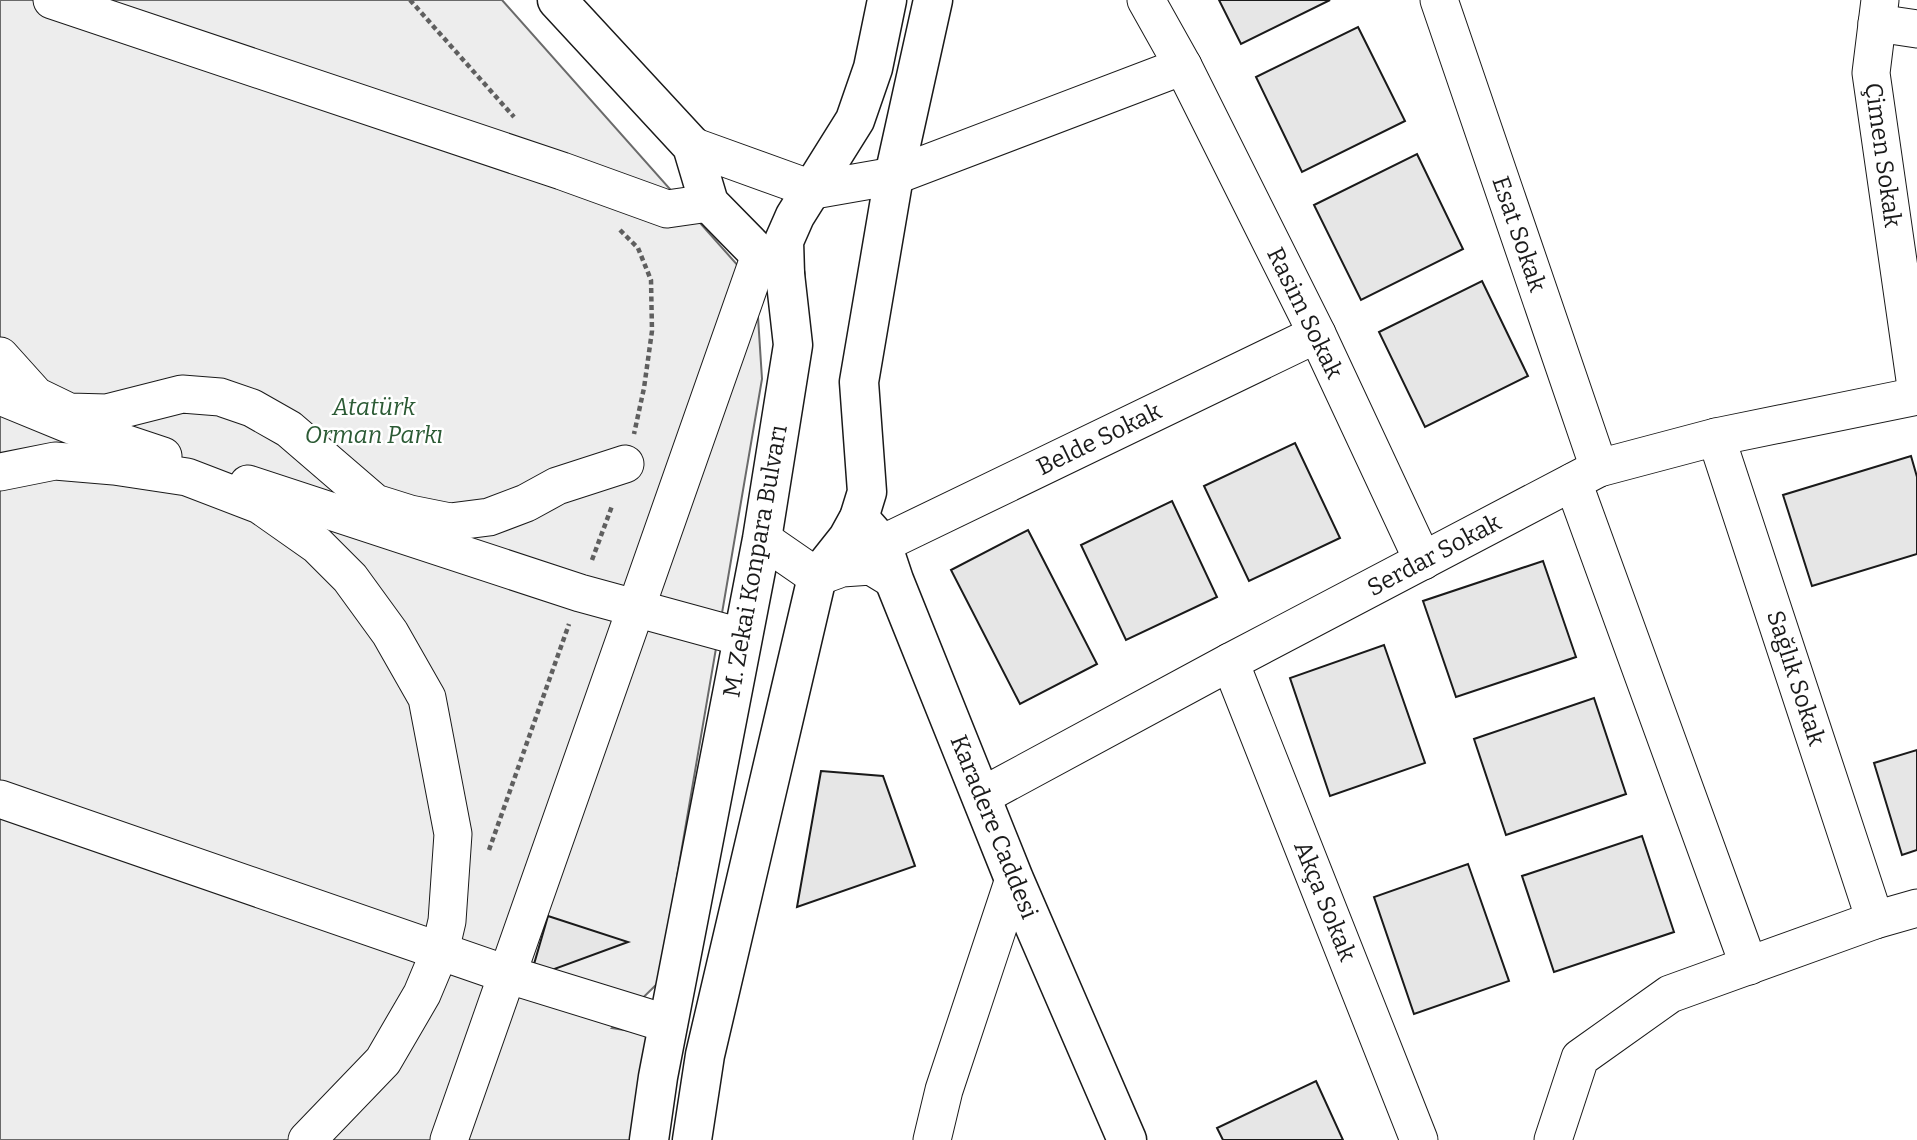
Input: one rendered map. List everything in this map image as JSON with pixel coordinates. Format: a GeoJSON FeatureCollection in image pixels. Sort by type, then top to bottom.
{"type":"FeatureCollection","features":[{"type":"Feature","properties":{"kind":"main road"},"geometry":{"type":"LineString","coordinates":[[557,0],[692,146],[709,203],[772,264]]}},
{"type":"Feature","properties":{"kind":"main road","name":"M. Zekai Konpara Bulvarı"},"geometry":{"type":"LineString","coordinates":[[649,1140],[668,1024],[762,539],[793,345],[772,264],[795,216],[814,190],[855,120],[873,68],[887,0]]}},
{"type":"Feature","properties":{"kind":"main road"},"geometry":{"type":"LineString","coordinates":[[692,1140],[705,1055],[817,577],[848,538],[871,531],[859,382],[894,176],[933,0]]}},
{"type":"Feature","properties":{"kind":"main road","name":"Karadere Caddesi"},"geometry":{"type":"LineString","coordinates":[[871,531],[894,580],[1014,878],[1127,1140]]}},
{"type":"Feature","properties":{"kind":"street"},"geometry":{"type":"LineString","coordinates":[[52,0],[562,171],[667,209],[709,203]]}},
{"type":"Feature","properties":{"kind":"street","name":"Rasim Sokak"},"geometry":{"type":"LineString","coordinates":[[1146,0],[1183,66],[1317,334],[1423,561]]}},
{"type":"Feature","properties":{"kind":"street","name":"Esat Sokak"},"geometry":{"type":"LineString","coordinates":[[1438,0],[1586,475],[1749,966]]}},
{"type":"Feature","properties":{"kind":"street"},"geometry":{"type":"LineString","coordinates":[[1872,8],[1917,29]]}},
{"type":"Feature","properties":{"kind":"street","name":"Çimen Sokak"},"geometry":{"type":"LineString","coordinates":[[1872,8],[1871,73],[1917,395]]}},
{"type":"Feature","properties":{"kind":"street"},"geometry":{"type":"LineString","coordinates":[[692,146],[814,190],[894,176],[1183,66]]}},
{"type":"Feature","properties":{"kind":"street"},"geometry":{"type":"LineString","coordinates":[[449,1140],[635,608],[772,264]]}},
{"type":"Feature","properties":{"kind":"street","name":"Belde Sokak"},"geometry":{"type":"LineString","coordinates":[[871,531],[1317,334]]}},
{"type":"Feature","properties":{"kind":"street"},"geometry":{"type":"LineString","coordinates":[[0,356],[36,396],[69,412],[107,413],[183,394],[220,397],[252,408],[289,429],[375,503],[450,522],[489,517],[526,503],[557,486],[625,464]]}},
{"type":"Feature","properties":{"kind":"street","name":"Serdar Sokak"},"geometry":{"type":"LineString","coordinates":[[982,796],[1586,475],[1717,436],[1917,395]]}},
{"type":"Feature","properties":{"kind":"street"},"geometry":{"type":"LineString","coordinates":[[0,396],[86,430],[580,593],[741,637]]}},
{"type":"Feature","properties":{"kind":"street","name":"Sağlık Sokak"},"geometry":{"type":"LineString","coordinates":[[1717,436],[1875,920]]}},
{"type":"Feature","properties":{"kind":"street"},"geometry":{"type":"LineString","coordinates":[[0,472],[55,461],[114,466],[187,477],[260,505],[317,545],[350,578],[390,633],[427,698],[453,834],[447,921],[440,951],[422,994],[383,1060],[346,1102],[307,1140]]}},
{"type":"Feature","properties":{"kind":"street"},"geometry":{"type":"LineString","coordinates":[[762,539],[817,577],[842,568],[871,566],[894,580]]}},
{"type":"Feature","properties":{"kind":"street","name":"Akça Sokak"},"geometry":{"type":"LineString","coordinates":[[1230,662],[1419,1140]]}},
{"type":"Feature","properties":{"kind":"street"},"geometry":{"type":"LineString","coordinates":[[0,799],[506,974],[668,1024]]}},
{"type":"Feature","properties":{"kind":"street"},"geometry":{"type":"LineString","coordinates":[[932,1140],[944,1090],[1014,878]]}},
{"type":"Feature","properties":{"kind":"street"},"geometry":{"type":"LineString","coordinates":[[1553,1140],[1580,1058],[1670,994],[1875,920],[1917,908]]}},
{"type":"Feature","properties":{"kind":"shaded area","name":"Atatürk Orman Parkı"},"geometry":{"type":"Polygon","coordinates":[[[0,0],[502,0],[756,286],[762,379],[659,982],[612,1028],[656,1035],[637,1140],[0,1140],[0,0]]]}},
{"type":"Feature","properties":{"kind":"building"},"geometry":{"type":"Polygon","coordinates":[[[1219,0],[1330,0],[1241,44],[1219,0]]]}},
{"type":"Feature","properties":{"kind":"building"},"geometry":{"type":"Polygon","coordinates":[[[1358,27],[1405,121],[1302,172],[1256,77],[1358,27]]]}},
{"type":"Feature","properties":{"kind":"building"},"geometry":{"type":"Polygon","coordinates":[[[1417,154],[1463,249],[1361,300],[1314,205],[1417,154]]]}},
{"type":"Feature","properties":{"kind":"building"},"geometry":{"type":"Polygon","coordinates":[[[1482,281],[1528,376],[1425,427],[1379,332],[1482,281]]]}},
{"type":"Feature","properties":{"kind":"building"},"geometry":{"type":"Polygon","coordinates":[[[1295,443],[1340,538],[1249,581],[1204,486],[1295,443]]]}},
{"type":"Feature","properties":{"kind":"building"},"geometry":{"type":"Polygon","coordinates":[[[1911,456],[1917,477],[1917,554],[1812,586],[1783,495],[1911,456]]]}},
{"type":"Feature","properties":{"kind":"building"},"geometry":{"type":"Polygon","coordinates":[[[1172,501],[1217,597],[1126,640],[1081,545],[1172,501]]]}},
{"type":"Feature","properties":{"kind":"building"},"geometry":{"type":"Polygon","coordinates":[[[1028,530],[1097,664],[1020,704],[951,570],[1028,530]]]}},
{"type":"Feature","properties":{"kind":"building"},"geometry":{"type":"Polygon","coordinates":[[[1543,561],[1576,657],[1456,697],[1423,601],[1543,561]]]}},
{"type":"Feature","properties":{"kind":"building"},"geometry":{"type":"Polygon","coordinates":[[[1384,645],[1425,763],[1330,796],[1290,678],[1384,645]]]}},
{"type":"Feature","properties":{"kind":"building"},"geometry":{"type":"Polygon","coordinates":[[[1594,698],[1626,794],[1506,835],[1474,739],[1594,698]]]}},
{"type":"Feature","properties":{"kind":"building"},"geometry":{"type":"Polygon","coordinates":[[[1917,750],[1917,850],[1902,855],[1874,763],[1917,750]]]}},
{"type":"Feature","properties":{"kind":"building"},"geometry":{"type":"Polygon","coordinates":[[[821,771],[883,776],[915,866],[797,907],[821,771]]]}},
{"type":"Feature","properties":{"kind":"building"},"geometry":{"type":"Polygon","coordinates":[[[1642,836],[1674,932],[1554,972],[1522,876],[1642,836]]]}},
{"type":"Feature","properties":{"kind":"building"},"geometry":{"type":"Polygon","coordinates":[[[1468,864],[1509,981],[1414,1014],[1374,897],[1468,864]]]}},
{"type":"Feature","properties":{"kind":"building"},"geometry":{"type":"Polygon","coordinates":[[[548,916],[628,942],[530,978],[548,916]]]}},
{"type":"Feature","properties":{"kind":"building"},"geometry":{"type":"Polygon","coordinates":[[[1316,1081],[1343,1140],[1223,1140],[1217,1128],[1316,1081]]]}}]}
